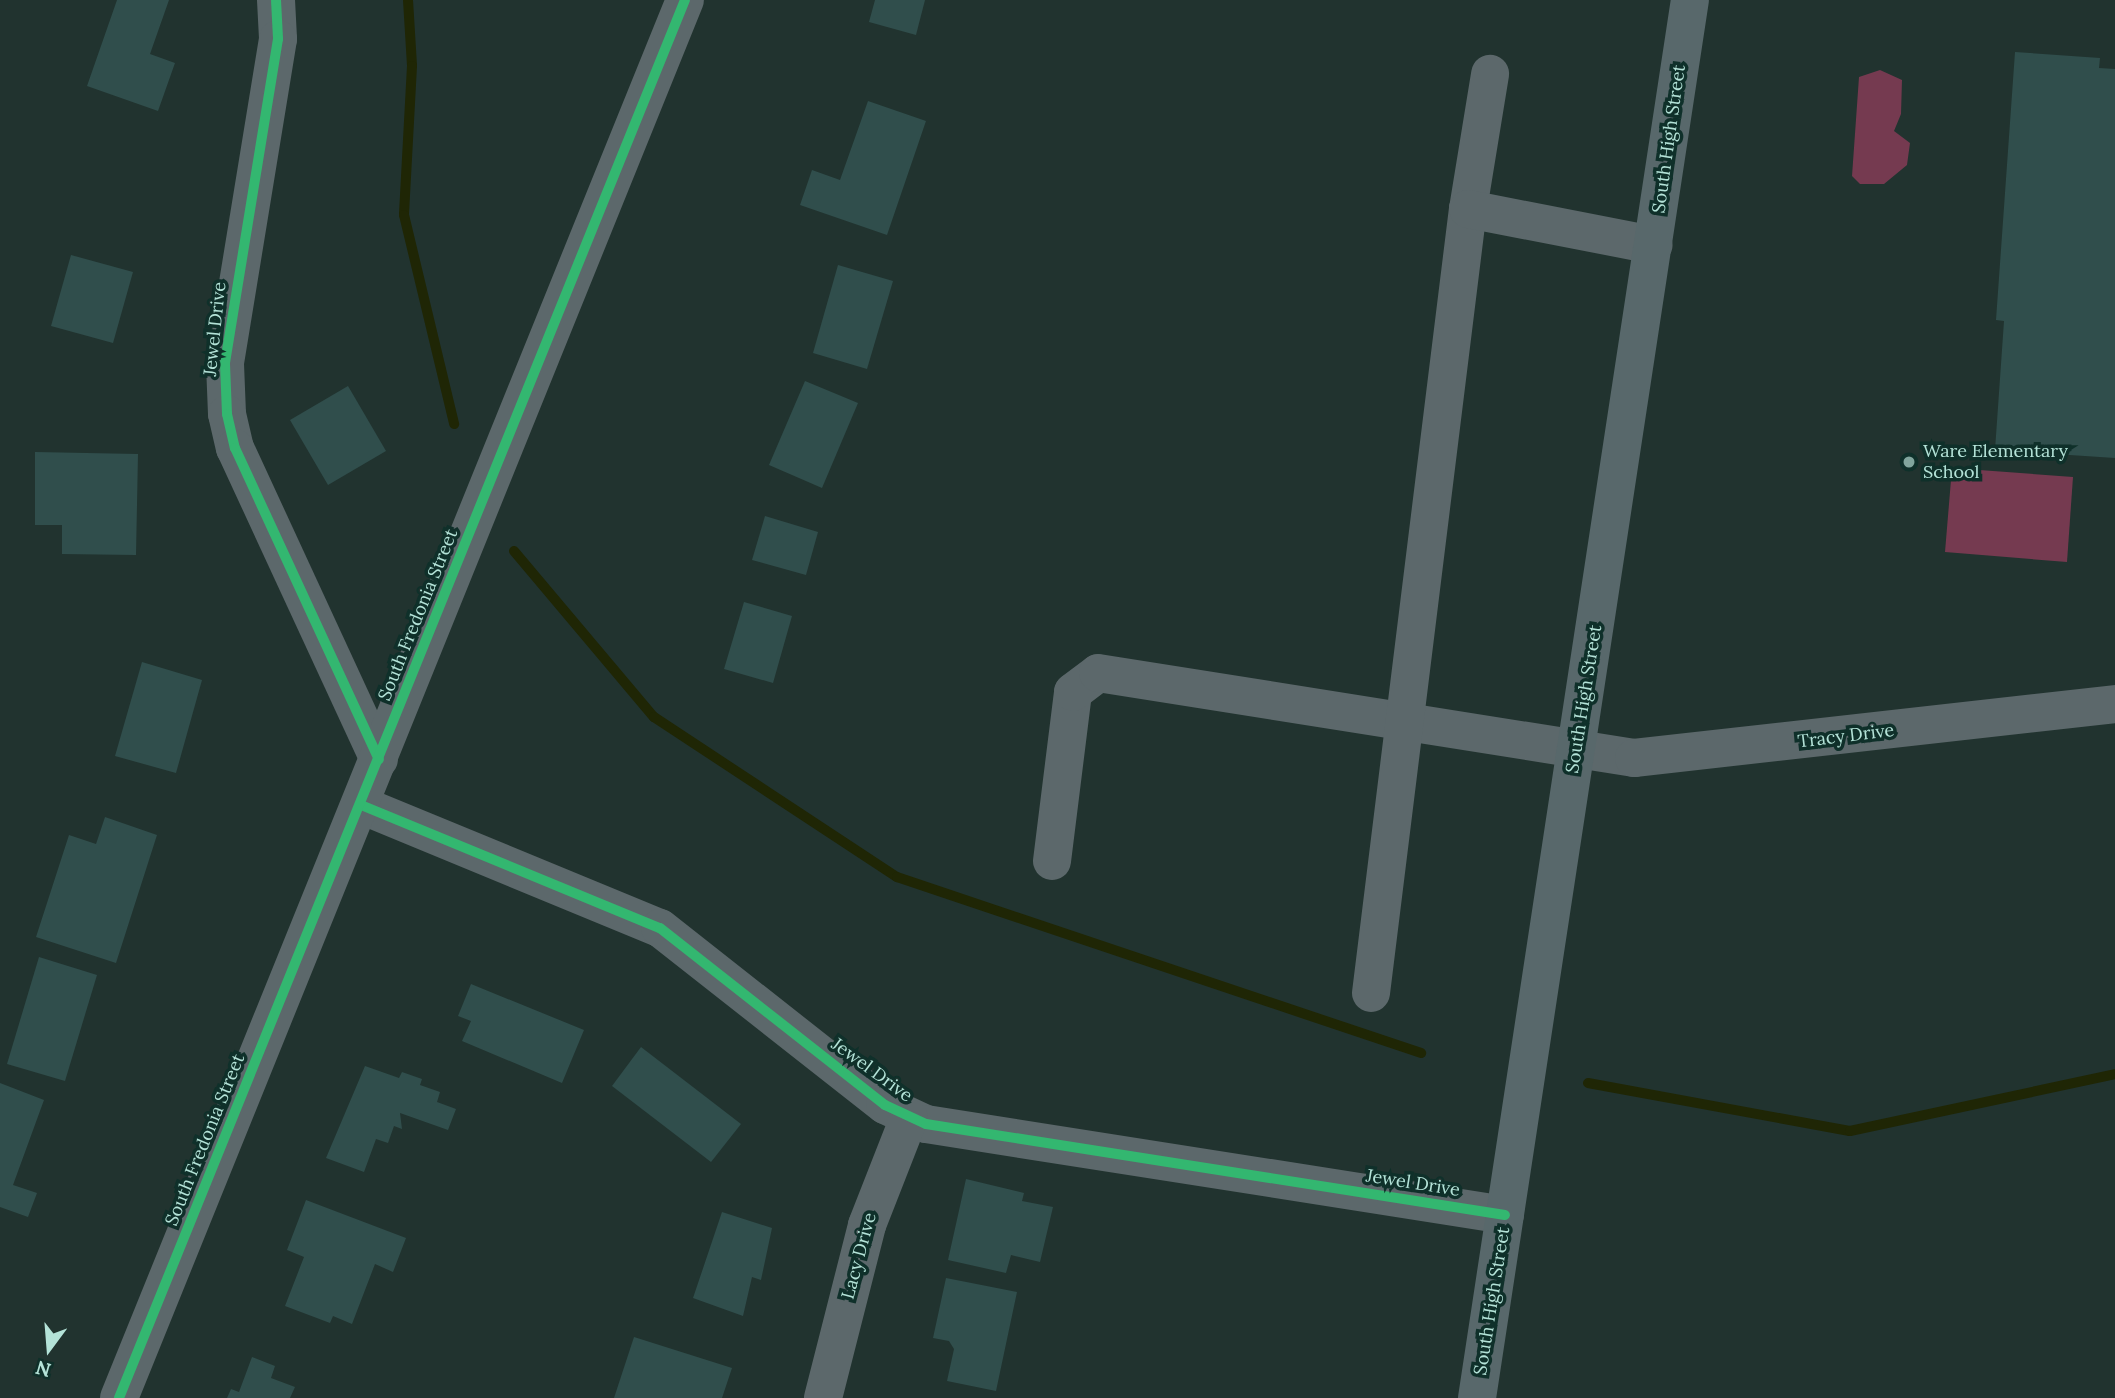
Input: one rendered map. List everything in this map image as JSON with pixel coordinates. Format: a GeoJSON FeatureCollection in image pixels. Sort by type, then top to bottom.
{"type":"FeatureCollection","features":[{"type":"Feature","properties":{"kind":"main road","name":"South High Street"},"geometry":{"type":"LineString","coordinates":[[1477,1398],[1690,0]]}},
{"type":"Feature","properties":{"kind":"street","name":"Jewel Drive"},"geometry":{"type":"LineString","coordinates":[[276,0],[278,39],[227,351],[227,414],[235,448],[379,759]]}},
{"type":"Feature","properties":{"kind":"street","name":"South Fredonia Street"},"geometry":{"type":"LineString","coordinates":[[119,1398],[685,0]]}},
{"type":"Feature","properties":{"kind":"street"},"geometry":{"type":"LineString","coordinates":[[1371,993],[1408,722],[1468,209],[1490,74]]}},
{"type":"Feature","properties":{"kind":"street"},"geometry":{"type":"LineString","coordinates":[[1468,209],[1654,245]]}},
{"type":"Feature","properties":{"kind":"street","name":"Tracy Drive"},"geometry":{"type":"LineString","coordinates":[[1052,862],[1073,692],[1098,673],[1653,758],[2115,704]]}},
{"type":"Feature","properties":{"kind":"street","name":"Jewel Drive"},"geometry":{"type":"LineString","coordinates":[[361,805],[660,928],[909,1118],[971,1134],[1505,1215]]}},
{"type":"Feature","properties":{"kind":"street","name":"Lacy Drive"},"geometry":{"type":"LineString","coordinates":[[823,1398],[867,1225],[909,1118]]}},
{"type":"Feature","properties":{"kind":"shaded area"},"geometry":{"type":"Polygon","coordinates":[[[1880,70],[1902,80],[1901,114],[1894,131],[1910,143],[1907,165],[1884,184],[1860,184],[1852,176],[1859,77],[1880,70]]]}},
{"type":"Feature","properties":{"kind":"shaded area"},"geometry":{"type":"Polygon","coordinates":[[[1952,468],[2073,477],[2067,562],[1945,552],[1952,468]]]}},
{"type":"Feature","properties":{"kind":"building"},"geometry":{"type":"Polygon","coordinates":[[[117,0],[169,0],[150,54],[175,63],[158,111],[87,86],[117,0]]]}},
{"type":"Feature","properties":{"kind":"building"},"geometry":{"type":"Polygon","coordinates":[[[875,0],[925,0],[916,35],[869,22],[875,0]]]}},
{"type":"Feature","properties":{"kind":"building","name":"Ware Elementary School"},"geometry":{"type":"Polygon","coordinates":[[[2015,52],[2100,58],[2099,68],[2115,69],[2115,458],[1995,450],[2004,321],[1996,320],[2015,52]]]}},
{"type":"Feature","properties":{"kind":"building"},"geometry":{"type":"Polygon","coordinates":[[[868,101],[926,121],[887,235],[800,205],[812,170],[840,180],[868,101]]]}},
{"type":"Feature","properties":{"kind":"building"},"geometry":{"type":"Polygon","coordinates":[[[71,255],[133,272],[113,343],[51,326],[71,255]]]}},
{"type":"Feature","properties":{"kind":"building"},"geometry":{"type":"Polygon","coordinates":[[[838,265],[893,281],[867,369],[813,353],[838,265]]]}},
{"type":"Feature","properties":{"kind":"building"},"geometry":{"type":"Polygon","coordinates":[[[805,381],[858,403],[822,488],[769,465],[805,381]]]}},
{"type":"Feature","properties":{"kind":"building"},"geometry":{"type":"Polygon","coordinates":[[[348,386],[386,451],[328,485],[290,420],[348,386]]]}},
{"type":"Feature","properties":{"kind":"building"},"geometry":{"type":"Polygon","coordinates":[[[35,452],[138,454],[136,555],[62,554],[62,525],[35,525],[35,452]]]}},
{"type":"Feature","properties":{"kind":"building"},"geometry":{"type":"Polygon","coordinates":[[[765,516],[818,532],[806,575],[752,560],[765,516]]]}},
{"type":"Feature","properties":{"kind":"building"},"geometry":{"type":"Polygon","coordinates":[[[744,602],[792,616],[773,683],[724,669],[744,602]]]}},
{"type":"Feature","properties":{"kind":"building"},"geometry":{"type":"Polygon","coordinates":[[[142,662],[202,680],[176,773],[115,756],[142,662]]]}},
{"type":"Feature","properties":{"kind":"building"},"geometry":{"type":"Polygon","coordinates":[[[105,817],[157,835],[116,963],[36,937],[69,835],[96,844],[105,817]]]}},
{"type":"Feature","properties":{"kind":"building"},"geometry":{"type":"Polygon","coordinates":[[[39,957],[97,975],[65,1081],[7,1064],[39,957]]]}},
{"type":"Feature","properties":{"kind":"building"},"geometry":{"type":"Polygon","coordinates":[[[471,984],[584,1030],[562,1083],[462,1041],[471,1021],[458,1016],[471,984]]]}},
{"type":"Feature","properties":{"kind":"building"},"geometry":{"type":"Polygon","coordinates":[[[641,1047],[741,1124],[711,1162],[612,1086],[641,1047]]]}},
{"type":"Feature","properties":{"kind":"building"},"geometry":{"type":"Polygon","coordinates":[[[365,1066],[399,1078],[402,1072],[422,1079],[420,1085],[440,1092],[437,1102],[456,1109],[448,1130],[400,1113],[402,1129],[394,1126],[388,1143],[376,1139],[364,1172],[326,1158],[365,1066]]]}},
{"type":"Feature","properties":{"kind":"building"},"geometry":{"type":"Polygon","coordinates":[[[0,1083],[44,1100],[13,1185],[37,1193],[28,1217],[0,1207],[0,1083]]]}},
{"type":"Feature","properties":{"kind":"building"},"geometry":{"type":"Polygon","coordinates":[[[966,1179],[1024,1193],[1022,1201],[1053,1207],[1040,1262],[1011,1255],[1006,1273],[948,1260],[966,1179]]]}},
{"type":"Feature","properties":{"kind":"building"},"geometry":{"type":"Polygon","coordinates":[[[306,1200],[406,1238],[393,1272],[375,1264],[352,1324],[333,1316],[330,1323],[285,1306],[304,1257],[287,1250],[306,1200]]]}},
{"type":"Feature","properties":{"kind":"building"},"geometry":{"type":"Polygon","coordinates":[[[722,1212],[772,1228],[761,1280],[752,1277],[743,1316],[693,1298],[722,1212]]]}},
{"type":"Feature","properties":{"kind":"building"},"geometry":{"type":"Polygon","coordinates":[[[946,1278],[1017,1292],[996,1391],[947,1381],[954,1349],[949,1341],[933,1338],[946,1278]]]}},
{"type":"Feature","properties":{"kind":"building"},"geometry":{"type":"Polygon","coordinates":[[[634,1337],[732,1368],[722,1398],[614,1398],[634,1337]]]}},
{"type":"Feature","properties":{"kind":"building"},"geometry":{"type":"Polygon","coordinates":[[[252,1357],[275,1366],[271,1378],[295,1387],[290,1398],[227,1398],[231,1389],[239,1392],[252,1357]]]}},
{"type":"Feature","properties":{"kind":"waterway"},"geometry":{"type":"LineString","coordinates":[[408,0],[412,66],[404,215],[454,424]]}},
{"type":"Feature","properties":{"kind":"waterway"},"geometry":{"type":"LineString","coordinates":[[514,551],[654,717],[897,877],[1421,1053]]}},
{"type":"Feature","properties":{"kind":"waterway"},"geometry":{"type":"LineString","coordinates":[[1588,1083],[1850,1131],[2115,1074]]}},
{"type":"Feature","properties":{"kind":"cycle path"},"geometry":{"type":"LineString","coordinates":[[276,0],[278,39],[225,364],[227,414],[235,448],[379,759]]}},
{"type":"Feature","properties":{"kind":"cycle path"},"geometry":{"type":"LineString","coordinates":[[119,1398],[685,0]]}},
{"type":"Feature","properties":{"kind":"cycle path"},"geometry":{"type":"LineString","coordinates":[[361,805],[660,928],[885,1105],[926,1124],[1505,1215]]}},
{"type":"Feature","properties":{"kind":"place","name":"Ware Elementary School"},"geometry":{"type":"Point","coordinates":[1909,462]}}]}
